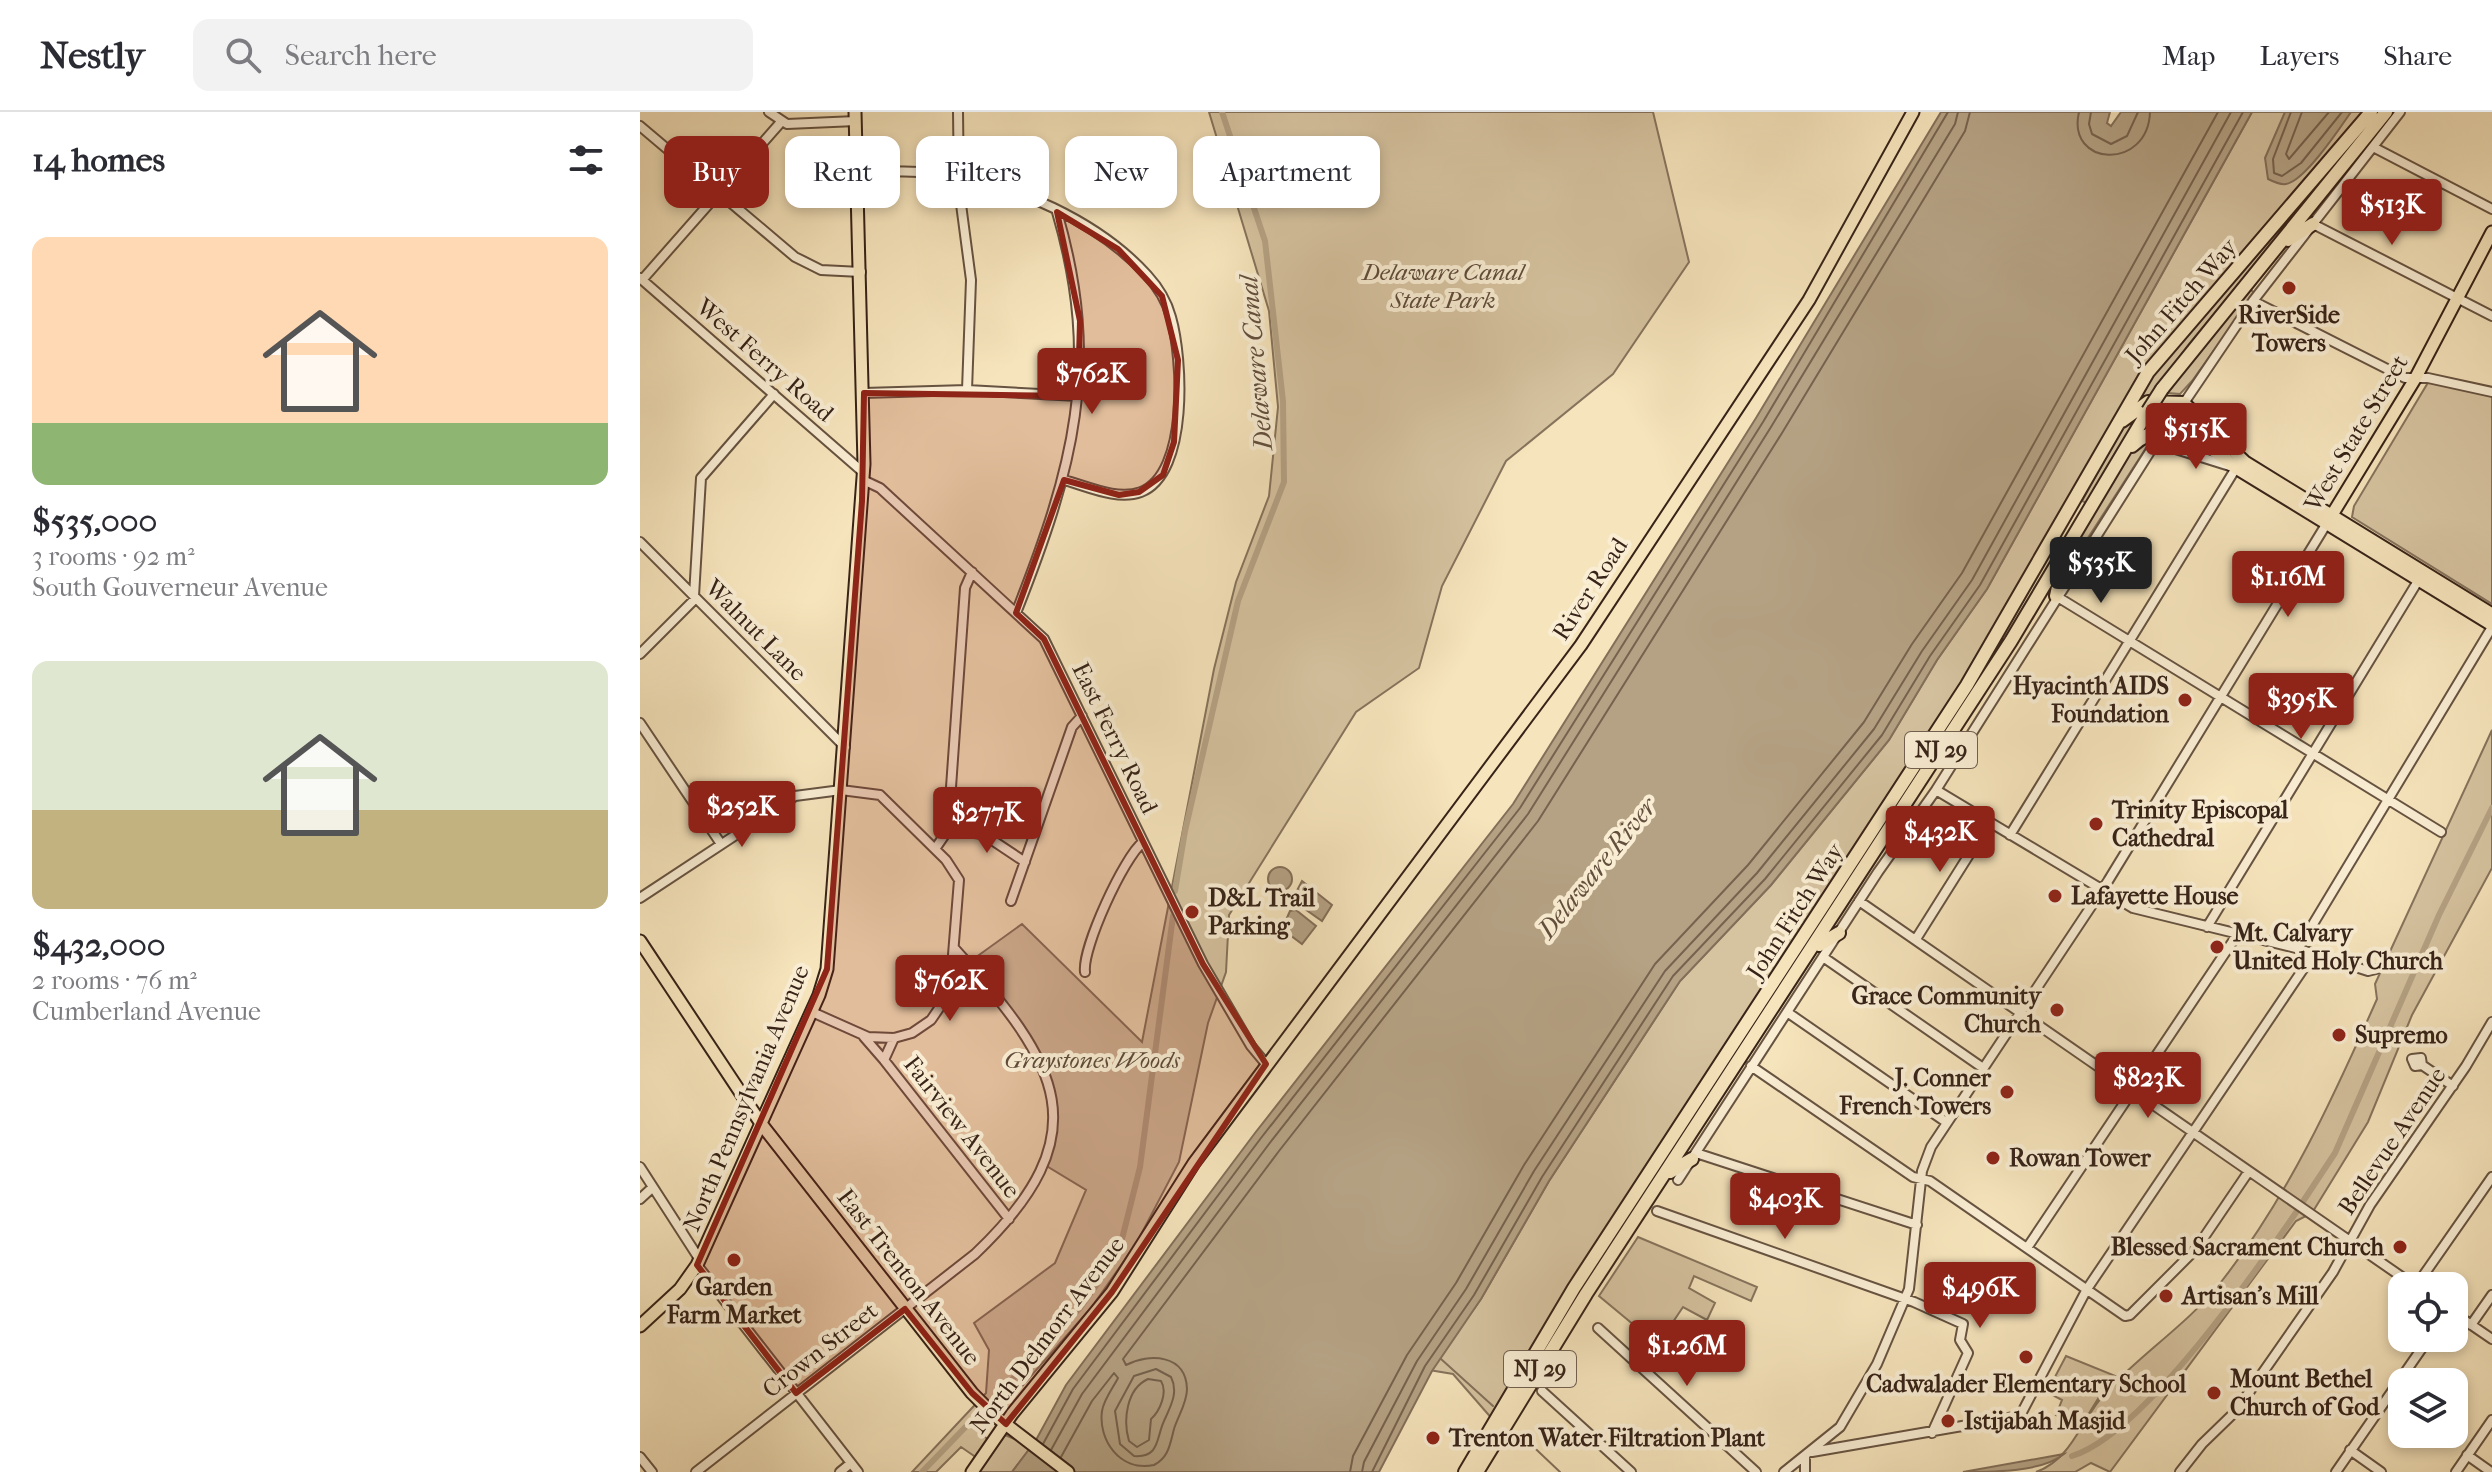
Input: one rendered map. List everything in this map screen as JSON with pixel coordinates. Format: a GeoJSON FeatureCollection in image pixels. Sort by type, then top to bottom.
{"type":"FeatureCollection","features":[{"type":"Feature","properties":{"kind":"highway","name":"John Fitch Way"},"geometry":{"type":"LineString","coordinates":[[1465,1472],[1574,1288],[1967,685],[2133,393],[2164,352],[2263,241],[2371,112]]}},
{"type":"Feature","properties":{"kind":"highway","name":"John Fitch Way"},"geometry":{"type":"LineString","coordinates":[[1477,1472],[1586,1294],[1671,1178],[1817,955],[2162,389],[2386,112]]}},
{"type":"Feature","properties":{"kind":"highway"},"geometry":{"type":"LineString","coordinates":[[2254,273],[2291,237],[2313,224]]}},
{"type":"Feature","properties":{"kind":"highway"},"geometry":{"type":"LineString","coordinates":[[2086,477],[2132,411],[2148,402],[2184,403]]}},
{"type":"Feature","properties":{"kind":"highway"},"geometry":{"type":"LineString","coordinates":[[2121,456],[2146,434],[2172,429],[2206,445],[2236,468]]}},
{"type":"Feature","properties":{"kind":"highway"},"geometry":{"type":"LineString","coordinates":[[2056,596],[2068,545]]}},
{"type":"Feature","properties":{"kind":"highway"},"geometry":{"type":"LineString","coordinates":[[1817,955],[1839,933]]}},
{"type":"Feature","properties":{"kind":"highway"},"geometry":{"type":"LineString","coordinates":[[1671,1178],[1694,1156]]}},
{"type":"Feature","properties":{"kind":"main road","name":"River Road"},"geometry":{"type":"LineString","coordinates":[[1209,1143],[1581,645],[1809,300],[1913,112]]}},
{"type":"Feature","properties":{"kind":"main road","name":"North Pennsylvania Avenue"},"geometry":{"type":"LineString","coordinates":[[855,116],[856,136]]}},
{"type":"Feature","properties":{"kind":"main road","name":"North Pennsylvania Avenue"},"geometry":{"type":"LineString","coordinates":[[640,1326],[680,1289],[698,1262],[812,1012],[829,957],[864,476],[859,208]]}},
{"type":"Feature","properties":{"kind":"main road","name":"West State Street"},"geometry":{"type":"LineString","coordinates":[[2329,519],[2415,379],[2492,232]]}},
{"type":"Feature","properties":{"kind":"main road"},"geometry":{"type":"LineString","coordinates":[[2184,403],[2245,462],[2492,626]]}},
{"type":"Feature","properties":{"kind":"main road"},"geometry":{"type":"LineString","coordinates":[[2236,468],[2329,519]]}},
{"type":"Feature","properties":{"kind":"main road"},"geometry":{"type":"LineString","coordinates":[[2421,576],[2492,614]]}},
{"type":"Feature","properties":{"kind":"main road","name":"East Trenton Avenue"},"geometry":{"type":"LineString","coordinates":[[640,941],[762,1125],[905,1309],[977,1398],[995,1416],[1068,1472]]}},
{"type":"Feature","properties":{"kind":"main road","name":"North Delmorr Avenue"},"geometry":{"type":"LineString","coordinates":[[972,1472],[1006,1424],[1112,1292],[1209,1143]]}},
{"type":"Feature","properties":{"kind":"street"},"geometry":{"type":"LineString","coordinates":[[769,112],[781,122]]}},
{"type":"Feature","properties":{"kind":"street"},"geometry":{"type":"LineString","coordinates":[[958,112],[958,136]]}},
{"type":"Feature","properties":{"kind":"street"},"geometry":{"type":"LineString","coordinates":[[2184,403],[2253,301],[2400,112]]}},
{"type":"Feature","properties":{"kind":"street"},"geometry":{"type":"LineString","coordinates":[[769,136],[781,122],[855,116]]}},
{"type":"Feature","properties":{"kind":"street"},"geometry":{"type":"LineString","coordinates":[[640,126],[664,146]]}},
{"type":"Feature","properties":{"kind":"street"},"geometry":{"type":"LineString","coordinates":[[2373,147],[2492,209]]}},
{"type":"Feature","properties":{"kind":"street"},"geometry":{"type":"LineString","coordinates":[[641,279],[705,208]]}},
{"type":"Feature","properties":{"kind":"street"},"geometry":{"type":"LineString","coordinates":[[740,208],[806,263],[829,272],[861,272]]}},
{"type":"Feature","properties":{"kind":"street"},"geometry":{"type":"LineString","coordinates":[[963,208],[971,280],[967,390]]}},
{"type":"Feature","properties":{"kind":"street"},"geometry":{"type":"LineString","coordinates":[[1048,208],[1118,249],[1148,277],[1171,318],[1178,360],[1173,454],[1158,480],[1139,492],[1126,495],[1064,480]]}},
{"type":"Feature","properties":{"kind":"street"},"geometry":{"type":"LineString","coordinates":[[1016,613],[1064,480],[1078,396],[1080,321],[1071,266],[1057,212]]}},
{"type":"Feature","properties":{"kind":"street"},"geometry":{"type":"LineString","coordinates":[[2313,224],[2492,316]]}},
{"type":"Feature","properties":{"kind":"street","name":"West Ferry Road"},"geometry":{"type":"LineString","coordinates":[[641,279],[864,476]]}},
{"type":"Feature","properties":{"kind":"street"},"geometry":{"type":"LineString","coordinates":[[2253,301],[2405,378],[2492,392]]}},
{"type":"Feature","properties":{"kind":"street"},"geometry":{"type":"LineString","coordinates":[[864,393],[967,390],[1078,396]]}},
{"type":"Feature","properties":{"kind":"street"},"geometry":{"type":"LineString","coordinates":[[640,654],[695,597],[701,478],[774,394]]}},
{"type":"Feature","properties":{"kind":"street"},"geometry":{"type":"LineString","coordinates":[[1839,933],[1936,790],[2056,596],[2155,447],[2187,451],[2236,468],[2010,835]]}},
{"type":"Feature","properties":{"kind":"street","name":"East Ferry Road"},"geometry":{"type":"LineString","coordinates":[[864,476],[1044,639],[1224,1002],[1266,1064]]}},
{"type":"Feature","properties":{"kind":"street","name":"West State Street"},"geometry":{"type":"LineString","coordinates":[[1784,1472],[1829,1438],[1847,1419],[1866,1388],[1906,1300],[1925,1159],[1946,1122],[2023,1013],[2101,891],[2329,519]]}},
{"type":"Feature","properties":{"kind":"street","name":"Walnut Lane"},"geometry":{"type":"LineString","coordinates":[[640,542],[845,747]]}},
{"type":"Feature","properties":{"kind":"street"},"geometry":{"type":"LineString","coordinates":[[935,849],[948,830],[965,588],[972,572]]}},
{"type":"Feature","properties":{"kind":"street"},"geometry":{"type":"LineString","coordinates":[[2207,927],[2421,576]]}},
{"type":"Feature","properties":{"kind":"street"},"geometry":{"type":"LineString","coordinates":[[2056,596],[2441,832]]}},
{"type":"Feature","properties":{"kind":"street"},"geometry":{"type":"LineString","coordinates":[[2298,949],[2492,626]]}},
{"type":"Feature","properties":{"kind":"street"},"geometry":{"type":"LineString","coordinates":[[1011,901],[1072,727],[1082,716]]}},
{"type":"Feature","properties":{"kind":"street"},"geometry":{"type":"LineString","coordinates":[[640,723],[721,844]]}},
{"type":"Feature","properties":{"kind":"street"},"geometry":{"type":"LineString","coordinates":[[640,898],[795,796],[841,790],[880,795],[957,874],[959,885],[951,983],[943,1006],[931,1020],[912,1033],[894,1038],[860,1034],[812,1012]]}},
{"type":"Feature","properties":{"kind":"street"},"geometry":{"type":"LineString","coordinates":[[1936,790],[2133,908],[2298,949],[2312,956],[2368,971],[2376,969]]}},
{"type":"Feature","properties":{"kind":"street"},"geometry":{"type":"LineString","coordinates":[[1916,939],[1989,823]]}},
{"type":"Feature","properties":{"kind":"street"},"geometry":{"type":"LineString","coordinates":[[948,830],[983,834],[1025,862]]}},
{"type":"Feature","properties":{"kind":"street"},"geometry":{"type":"LineString","coordinates":[[1085,972],[1085,956],[1129,857],[1143,842]]}},
{"type":"Feature","properties":{"kind":"street"},"geometry":{"type":"LineString","coordinates":[[1859,901],[2396,1272]]}},
{"type":"Feature","properties":{"kind":"street"},"geometry":{"type":"LineString","coordinates":[[2027,1248],[2237,935]]}},
{"type":"Feature","properties":{"kind":"street","name":"Crown Street"},"geometry":{"type":"LineString","coordinates":[[696,1472],[975,1254],[1009,1219],[1045,1165],[1052,1141],[1054,1105],[1042,1061],[955,949]]}},
{"type":"Feature","properties":{"kind":"street"},"geometry":{"type":"LineString","coordinates":[[1917,1225],[1694,1156],[1787,1012],[1817,955],[1983,1068]]}},
{"type":"Feature","properties":{"kind":"street"},"geometry":{"type":"LineString","coordinates":[[1805,1472],[1808,1454],[2020,1416],[2087,1289],[2312,956]]}},
{"type":"Feature","properties":{"kind":"street"},"geometry":{"type":"LineString","coordinates":[[951,983],[979,976]]}},
{"type":"Feature","properties":{"kind":"street"},"geometry":{"type":"LineString","coordinates":[[1787,1012],[1946,1122]]}},
{"type":"Feature","properties":{"kind":"street","name":"Bellevue Avenue"},"geometry":{"type":"LineString","coordinates":[[2180,1472],[2194,1453],[2236,1411],[2352,1241],[2370,1205],[2491,1026]]}},
{"type":"Feature","properties":{"kind":"street","name":"Fairview Avenue"},"geometry":{"type":"LineString","coordinates":[[860,1034],[1009,1219]]}},
{"type":"Feature","properties":{"kind":"street","name":"Fairview Avenue"},"geometry":{"type":"LineString","coordinates":[[884,1060],[894,1038]]}},
{"type":"Feature","properties":{"kind":"street"},"geometry":{"type":"LineString","coordinates":[[2422,1065],[2453,1086]]}},
{"type":"Feature","properties":{"kind":"street"},"geometry":{"type":"LineString","coordinates":[[1751,1066],[1900,1169],[1921,1178],[2120,1312],[2130,1315],[2196,1249],[2249,1171]]}},
{"type":"Feature","properties":{"kind":"street"},"geometry":{"type":"LineString","coordinates":[[640,1167],[698,1262],[858,1472]]}},
{"type":"Feature","properties":{"kind":"street"},"geometry":{"type":"LineString","coordinates":[[2426,1272],[2492,1177]]}},
{"type":"Feature","properties":{"kind":"street"},"geometry":{"type":"LineString","coordinates":[[640,1199],[653,1187]]}},
{"type":"Feature","properties":{"kind":"street"},"geometry":{"type":"LineString","coordinates":[[1657,1211],[1906,1300],[1964,1325],[1960,1340],[1968,1351],[1932,1433]]}},
{"type":"Feature","properties":{"kind":"street"},"geometry":{"type":"LineString","coordinates":[[2471,1325],[2492,1295]]}},
{"type":"Feature","properties":{"kind":"street"},"geometry":{"type":"LineString","coordinates":[[2468,1323],[2492,1339]]}},
{"type":"Feature","properties":{"kind":"street"},"geometry":{"type":"LineString","coordinates":[[1598,1328],[1756,1472]]}},
{"type":"Feature","properties":{"kind":"street"},"geometry":{"type":"LineString","coordinates":[[2336,1472],[2419,1352]]}},
{"type":"Feature","properties":{"kind":"street"},"geometry":{"type":"LineString","coordinates":[[1542,1391],[1631,1472]]}},
{"type":"Feature","properties":{"kind":"street"},"geometry":{"type":"LineString","coordinates":[[2456,1472],[2492,1420]]}},
{"type":"Feature","properties":{"kind":"street"},"geometry":{"type":"LineString","coordinates":[[1829,1438],[1834,1449]]}},
{"type":"Feature","properties":{"kind":"street"},"geometry":{"type":"LineString","coordinates":[[2350,1450],[2381,1472]]}},
{"type":"Feature","properties":{"kind":"street"},"geometry":{"type":"LineString","coordinates":[[2467,1455],[2491,1472]]}},
{"type":"Feature","properties":{"kind":"street"},"geometry":{"type":"LineString","coordinates":[[640,1457],[652,1472]]}},
{"type":"Feature","properties":{"kind":"street"},"geometry":{"type":"LineString","coordinates":[[840,1472],[851,1463]]}},
{"type":"Feature","properties":{"kind":"highlighted area"},"geometry":{"type":"Polygon","coordinates":[[[1057,212],[1118,249],[1162,296],[1178,360],[1174,442],[1163,475],[1139,492],[1119,495],[1064,480],[1016,613],[1044,639],[1203,964],[1266,1064],[1112,1292],[1006,1424],[972,1393],[905,1309],[796,1393],[697,1265],[827,969],[862,501],[864,393],[1078,396],[1080,321],[1057,212]]]}},
{"type":"Feature","properties":{"kind":"green space","name":"Delaware Canal State Park"},"geometry":{"type":"Polygon","coordinates":[[[1209,112],[1653,112],[1689,262],[1613,374],[1506,461],[1442,586],[1419,668],[1356,712],[1229,915],[1226,972],[1208,1023],[1179,1162],[1136,1244],[1091,1308],[1016,1393],[976,1430],[990,1441],[977,1458],[961,1447],[936,1472],[912,1472],[986,1393],[989,1350],[974,1323],[1055,1263],[1086,1190],[1045,1165],[1054,1129],[1042,1061],[979,976],[972,960],[1022,924],[1142,1042],[1214,669],[1236,582],[1269,496],[1278,407],[1269,311],[1238,208],[1380,208],[1380,136],[1216,136],[1209,112]]]}},
{"type":"Feature","properties":{"kind":"green space"},"geometry":{"type":"Polygon","coordinates":[[[2252,112],[2371,112],[2148,372],[2029,583],[1494,1421],[1453,1374],[1429,1370],[1481,1299],[1549,1181],[1680,981],[1771,885],[1889,740],[1937,660],[1987,589],[2252,112]]]}},
{"type":"Feature","properties":{"kind":"green space"},"geometry":{"type":"Polygon","coordinates":[[[2376,112],[2380,112],[2189,344],[2152,395],[2135,401],[2161,363],[2265,246],[2376,112]]]}},
{"type":"Feature","properties":{"kind":"green space"},"geometry":{"type":"Polygon","coordinates":[[[2249,289],[2255,293],[2192,381],[2180,394],[2168,393],[2204,342],[2249,289]]]}},
{"type":"Feature","properties":{"kind":"green space"},"geometry":{"type":"Polygon","coordinates":[[[2429,381],[2492,395],[2492,604],[2352,517],[2354,506],[2429,381]]]}},
{"type":"Feature","properties":{"kind":"green space"},"geometry":{"type":"Polygon","coordinates":[[[2162,403],[2183,407],[2231,455],[2180,426],[2155,424],[2152,421],[2162,403]]]}},
{"type":"Feature","properties":{"kind":"green space"},"geometry":{"type":"Polygon","coordinates":[[[2144,408],[2087,503],[2082,501],[2126,421],[2144,408]]]}},
{"type":"Feature","properties":{"kind":"green space"},"geometry":{"type":"Polygon","coordinates":[[[2172,433],[2222,459],[2170,443],[2148,445],[2064,575],[2087,525],[2132,451],[2153,437],[2172,433]]]}},
{"type":"Feature","properties":{"kind":"green space"},"geometry":{"type":"Polygon","coordinates":[[[2492,730],[2492,868],[2412,1015],[2368,1122],[2312,1213],[2296,1221],[2110,1472],[2091,1463],[2075,1472],[2036,1472],[2059,1458],[2107,1391],[2208,1297],[2268,1216],[2344,1072],[2377,999],[2375,984],[2492,730]]]}},
{"type":"Feature","properties":{"kind":"green space"},"geometry":{"type":"Polygon","coordinates":[[[1638,1237],[1757,1287],[1751,1301],[1694,1276],[1689,1288],[1715,1303],[1707,1320],[1683,1307],[1671,1325],[1699,1359],[1682,1371],[1658,1345],[1599,1296],[1638,1237]]]}},
{"type":"Feature","properties":{"kind":"green space"},"geometry":{"type":"Polygon","coordinates":[[[2066,1356],[2118,1377],[2101,1394],[2083,1423],[2056,1415],[2062,1400],[2047,1392],[2066,1356]]]}},
{"type":"Feature","properties":{"kind":"green space"},"geometry":{"type":"Polygon","coordinates":[[[1000,1433],[1032,1446],[1012,1472],[972,1472],[1000,1433]]]}},
{"type":"Feature","properties":{"kind":"water","name":"Delaware River"},"geometry":{"type":"Polygon","coordinates":[[[1941,112],[2110,112],[2107,123],[2111,126],[2121,112],[2252,112],[1987,589],[1937,660],[1889,740],[1771,885],[1680,981],[1549,1181],[1481,1299],[1432,1371],[1379,1472],[1012,1472],[1036,1440],[1066,1385],[1255,1133],[1513,804],[1756,418],[1941,112]]]}},
{"type":"Feature","properties":{"kind":"water"},"geometry":{"type":"Polygon","coordinates":[[[2285,112],[2351,112],[2303,174],[2284,184],[2268,179],[2265,158],[2285,112]]]}},
{"type":"Feature","properties":{"kind":"water"},"geometry":{"type":"Polygon","coordinates":[[[1280,867],[1291,874],[1292,879],[1285,890],[1280,891],[1269,884],[1268,879],[1275,868],[1280,867]]]}},
{"type":"Feature","properties":{"kind":"water"},"geometry":{"type":"Polygon","coordinates":[[[1302,881],[1332,905],[1322,921],[1292,900],[1302,881]]]}},
{"type":"Feature","properties":{"kind":"water"},"geometry":{"type":"Polygon","coordinates":[[[1296,910],[1316,926],[1302,944],[1282,929],[1290,911],[1296,910]]]}},
{"type":"Feature","properties":{"kind":"water"},"geometry":{"type":"Polygon","coordinates":[[[2064,1454],[2031,1468],[1963,1472],[2064,1454]]]}},
{"type":"Feature","properties":{"kind":"waterway","name":"Delaware Canal"},"geometry":{"type":"LineString","coordinates":[[1175,891],[1185,831],[1238,601],[1284,482],[1283,401],[1265,241],[1222,112]]}},
{"type":"Feature","properties":{"kind":"waterway"},"geometry":{"type":"LineString","coordinates":[[2304,1200],[2335,1153],[2439,915],[2492,808]]}},
{"type":"Feature","properties":{"kind":"waterway","name":"Delaware Canal"},"geometry":{"type":"LineString","coordinates":[[991,1402],[1080,1308],[1112,1263],[1122,1239],[1140,1167],[1173,916]]}},
{"type":"Feature","properties":{"kind":"waterway"},"geometry":{"type":"LineString","coordinates":[[2072,1456],[2100,1442],[2163,1385],[2226,1310],[2297,1211]]}},
{"type":"Feature","properties":{"kind":"waterway"},"geometry":{"type":"LineString","coordinates":[[1441,1359],[1493,1406]]}},
{"type":"Feature","properties":{"kind":"waterway","name":"Delaware Canal"},"geometry":{"type":"LineString","coordinates":[[922,1472],[980,1412]]}},
{"type":"Feature","properties":{"kind":"waterway"},"geometry":{"type":"LineString","coordinates":[[1521,1435],[1560,1472]]}},
{"type":"Feature","properties":{"kind":"place","name":"RiverSide Towers"},"geometry":{"type":"Point","coordinates":[2289,288]}},
{"type":"Feature","properties":{"kind":"place","name":"Hyacinth AIDS Foundation"},"geometry":{"type":"Point","coordinates":[2185,700]}},
{"type":"Feature","properties":{"kind":"place","name":"Trinity Episcopal Cathedral"},"geometry":{"type":"Point","coordinates":[2096,824]}},
{"type":"Feature","properties":{"kind":"place","name":"Lafayette House"},"geometry":{"type":"Point","coordinates":[2055,896]}},
{"type":"Feature","properties":{"kind":"place","name":"D&L Trail Parking"},"geometry":{"type":"Point","coordinates":[1192,912]}},
{"type":"Feature","properties":{"kind":"place","name":"Mt. Calvary United Holy Church"},"geometry":{"type":"Point","coordinates":[2217,947]}},
{"type":"Feature","properties":{"kind":"place","name":"Grace Community Church"},"geometry":{"type":"Point","coordinates":[2057,1010]}},
{"type":"Feature","properties":{"kind":"place","name":"Supremo"},"geometry":{"type":"Point","coordinates":[2339,1035]}},
{"type":"Feature","properties":{"kind":"place","name":"J. Conner French Towers"},"geometry":{"type":"Point","coordinates":[2007,1092]}},
{"type":"Feature","properties":{"kind":"place","name":"Rowan Tower"},"geometry":{"type":"Point","coordinates":[1993,1158]}},
{"type":"Feature","properties":{"kind":"place","name":"Blessed Sacrament Church"},"geometry":{"type":"Point","coordinates":[2400,1247]}},
{"type":"Feature","properties":{"kind":"place","name":"Garden Farm Market"},"geometry":{"type":"Point","coordinates":[734,1260]}},
{"type":"Feature","properties":{"kind":"place","name":"Artisan's Mill"},"geometry":{"type":"Point","coordinates":[2166,1296]}},
{"type":"Feature","properties":{"kind":"place","name":"Cadwalader Elementary School"},"geometry":{"type":"Point","coordinates":[2026,1357]}},
{"type":"Feature","properties":{"kind":"place","name":"Mount Bethel Church of God"},"geometry":{"type":"Point","coordinates":[2214,1393]}},
{"type":"Feature","properties":{"kind":"place","name":"Istijabah Masjid"},"geometry":{"type":"Point","coordinates":[1948,1421]}},
{"type":"Feature","properties":{"kind":"place","name":"Trenton Water Filtration Plant"},"geometry":{"type":"Point","coordinates":[1433,1438]}},
{"type":"Feature","properties":{"kind":"park label","name":"Graystones Woods"},"geometry":{"type":"Point","coordinates":[1092,1060]}}]}
